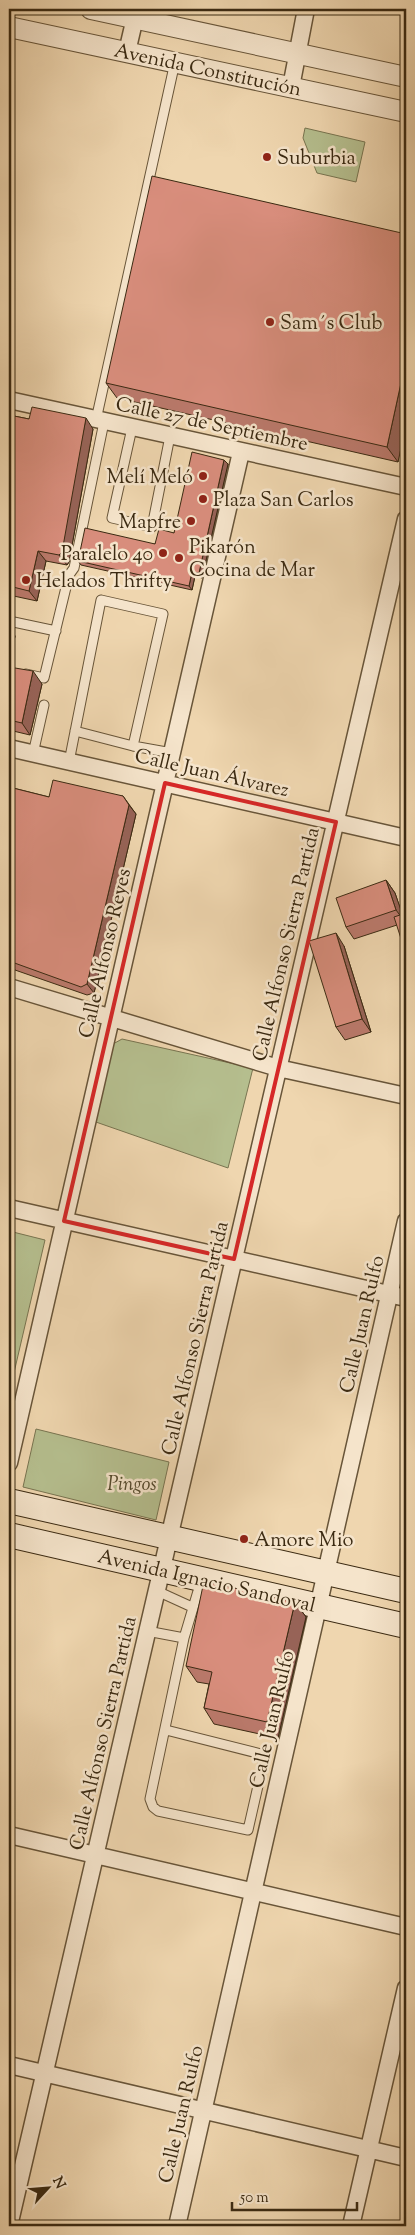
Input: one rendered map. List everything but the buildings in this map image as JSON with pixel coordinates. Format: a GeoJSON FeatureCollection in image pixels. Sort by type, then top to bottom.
{"type":"FeatureCollection","features":[{"type":"Feature","properties":{"kind":"main road","name":"Avenida Ignacio Sandoval"},"geometry":{"type":"LineString","coordinates":[[9,1501],[406,1590]]}},
{"type":"Feature","properties":{"kind":"main road","name":"Avenida Ignacio Sandoval"},"geometry":{"type":"LineString","coordinates":[[9,1535],[159,1580],[202,1579],[406,1626]]}},
{"type":"Feature","properties":{"kind":"street","name":"Avenida Constitución"},"geometry":{"type":"LineString","coordinates":[[91,9],[136,14],[296,53],[406,77]]}},
{"type":"Feature","properties":{"kind":"street"},"geometry":{"type":"LineString","coordinates":[[291,87],[296,53],[306,9]]}},
{"type":"Feature","properties":{"kind":"street"},"geometry":{"type":"LineString","coordinates":[[127,52],[136,14]]}},
{"type":"Feature","properties":{"kind":"street","name":"Avenida Constitución"},"geometry":{"type":"LineString","coordinates":[[9,27],[175,61],[406,112]]}},
{"type":"Feature","properties":{"kind":"street","name":"Calle 27 de Septiembre"},"geometry":{"type":"LineString","coordinates":[[9,400],[406,487]]}},
{"type":"Feature","properties":{"kind":"street","name":"Calle Alfonso Reyes"},"geometry":{"type":"LineString","coordinates":[[9,1463],[241,452]]}},
{"type":"Feature","properties":{"kind":"street","name":"Calle Alfonso Sierra Partida"},"geometry":{"type":"LineString","coordinates":[[9,2226],[406,519]]}},
{"type":"Feature","properties":{"kind":"street","name":"Calle Juan Álvarez"},"geometry":{"type":"LineString","coordinates":[[9,748],[406,838]]}},
{"type":"Feature","properties":{"kind":"street"},"geometry":{"type":"LineString","coordinates":[[9,987],[278,1068],[406,1096]]}},
{"type":"Feature","properties":{"kind":"street"},"geometry":{"type":"LineString","coordinates":[[9,1208],[406,1298]]}},
{"type":"Feature","properties":{"kind":"street","name":"Calle Juan Rulfo"},"geometry":{"type":"LineString","coordinates":[[176,2226],[406,1221]]}},
{"type":"Feature","properties":{"kind":"street"},"geometry":{"type":"LineString","coordinates":[[9,1835],[406,1927]]}},
{"type":"Feature","properties":{"kind":"street"},"geometry":{"type":"LineString","coordinates":[[351,2226],[406,1988]]}},
{"type":"Feature","properties":{"kind":"street"},"geometry":{"type":"LineString","coordinates":[[9,2065],[406,2158]]}},
{"type":"Feature","properties":{"kind":"lane"},"geometry":{"type":"LineString","coordinates":[[14,672],[44,678],[69,575],[74,568],[100,421],[175,61]]}},
{"type":"Feature","properties":{"kind":"lane"},"geometry":{"type":"LineString","coordinates":[[132,428],[112,518],[152,527],[170,436]]}},
{"type":"Feature","properties":{"kind":"lane"},"geometry":{"type":"LineString","coordinates":[[69,762],[101,600],[163,614],[133,746]]}},
{"type":"Feature","properties":{"kind":"lane"},"geometry":{"type":"LineString","coordinates":[[9,621],[56,631]]}},
{"type":"Feature","properties":{"kind":"lane"},"geometry":{"type":"LineString","coordinates":[[33,754],[44,705]]}},
{"type":"Feature","properties":{"kind":"lane"},"geometry":{"type":"LineString","coordinates":[[75,731],[133,746],[172,753]]}},
{"type":"Feature","properties":{"kind":"lane"},"geometry":{"type":"LineString","coordinates":[[166,1730],[265,1755],[248,1830],[158,1811],[153,1807],[150,1799],[184,1638],[202,1579]]}},
{"type":"Feature","properties":{"kind":"lane"},"geometry":{"type":"LineString","coordinates":[[159,1580],[192,1607]]}},
{"type":"Feature","properties":{"kind":"lane"},"geometry":{"type":"LineString","coordinates":[[147,1631],[184,1638]]}},
{"type":"Feature","properties":{"kind":"highlighted area"},"geometry":{"type":"Polygon","coordinates":[[[165,783],[336,822],[234,1259],[64,1221],[165,783]]]}},
{"type":"Feature","properties":{"kind":"green space"},"geometry":{"type":"Polygon","coordinates":[[[305,128],[365,142],[356,182],[317,173],[303,138],[305,128]]]}},
{"type":"Feature","properties":{"kind":"green space"},"geometry":{"type":"Polygon","coordinates":[[[122,1039],[253,1068],[228,1168],[93,1121],[113,1044],[122,1039]]]}},
{"type":"Feature","properties":{"kind":"green space"},"geometry":{"type":"Polygon","coordinates":[[[9,1231],[45,1240],[9,1394],[9,1231]]]}},
{"type":"Feature","properties":{"kind":"green space","name":"Pingos"},"geometry":{"type":"Polygon","coordinates":[[[36,1429],[169,1462],[156,1520],[23,1487],[36,1429]]]}},
{"type":"Feature","properties":{"kind":"place","name":"Suburbia"},"geometry":{"type":"Point","coordinates":[267,157]}},
{"type":"Feature","properties":{"kind":"place","name":"Sam´s Club"},"geometry":{"type":"Point","coordinates":[270,322]}},
{"type":"Feature","properties":{"kind":"place","name":"Melí Meló"},"geometry":{"type":"Point","coordinates":[203,476]}},
{"type":"Feature","properties":{"kind":"place","name":"Plaza San Carlos"},"geometry":{"type":"Point","coordinates":[203,499]}},
{"type":"Feature","properties":{"kind":"place","name":"Mapfre"},"geometry":{"type":"Point","coordinates":[191,521]}},
{"type":"Feature","properties":{"kind":"place","name":"Paralelo 40"},"geometry":{"type":"Point","coordinates":[163,553]}},
{"type":"Feature","properties":{"kind":"place","name":"Pikarón Cocina de Mar"},"geometry":{"type":"Point","coordinates":[179,558]}},
{"type":"Feature","properties":{"kind":"place","name":"Helados Thrifty"},"geometry":{"type":"Point","coordinates":[26,580]}},
{"type":"Feature","properties":{"kind":"place","name":"Amore Mio"},"geometry":{"type":"Point","coordinates":[244,1539]}}]}
